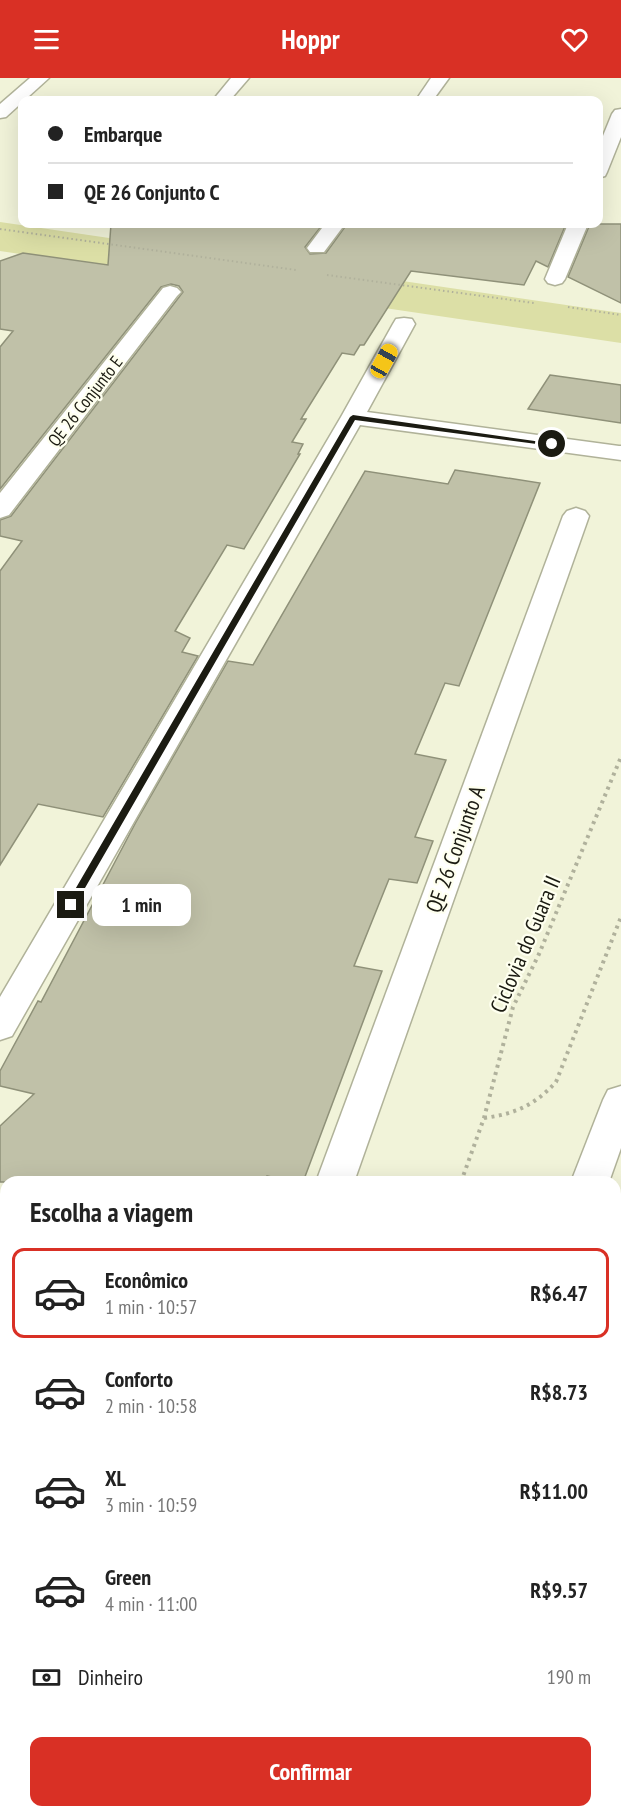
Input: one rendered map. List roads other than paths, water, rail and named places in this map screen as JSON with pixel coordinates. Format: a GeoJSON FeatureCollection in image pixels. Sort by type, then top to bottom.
{"type":"FeatureCollection","features":[{"type":"Feature","properties":{"kind":"street"},"geometry":{"type":"LineString","coordinates":[[19,96],[40,78]]}},
{"type":"Feature","properties":{"kind":"street"},"geometry":{"type":"LineString","coordinates":[[224,96],[240,78]]}},
{"type":"Feature","properties":{"kind":"street"},"geometry":{"type":"LineString","coordinates":[[427,96],[440,78]]}},
{"type":"Feature","properties":{"kind":"street"},"geometry":{"type":"LineString","coordinates":[[0,113],[18,97]]}},
{"type":"Feature","properties":{"kind":"street"},"geometry":{"type":"LineString","coordinates":[[603,159],[621,114]]}},
{"type":"Feature","properties":{"kind":"street"},"geometry":{"type":"LineString","coordinates":[[317,248],[332,228]]}},
{"type":"Feature","properties":{"kind":"street"},"geometry":{"type":"LineString","coordinates":[[555,279],[576,228]]}},
{"type":"Feature","properties":{"kind":"street","name":"QE 26 Conjunto E"},"geometry":{"type":"LineString","coordinates":[[0,510],[170,292]]}},
{"type":"Feature","properties":{"kind":"street"},"geometry":{"type":"LineString","coordinates":[[0,1027],[353,417],[404,324]]}},
{"type":"Feature","properties":{"kind":"street"},"geometry":{"type":"LineString","coordinates":[[353,417],[619,453]]}},
{"type":"Feature","properties":{"kind":"street","name":"QE 26 Conjunto A"},"geometry":{"type":"LineString","coordinates":[[337,1176],[576,516]]}},
{"type":"Feature","properties":{"kind":"street"},"geometry":{"type":"LineString","coordinates":[[603,1173],[621,1100]]}}]}
